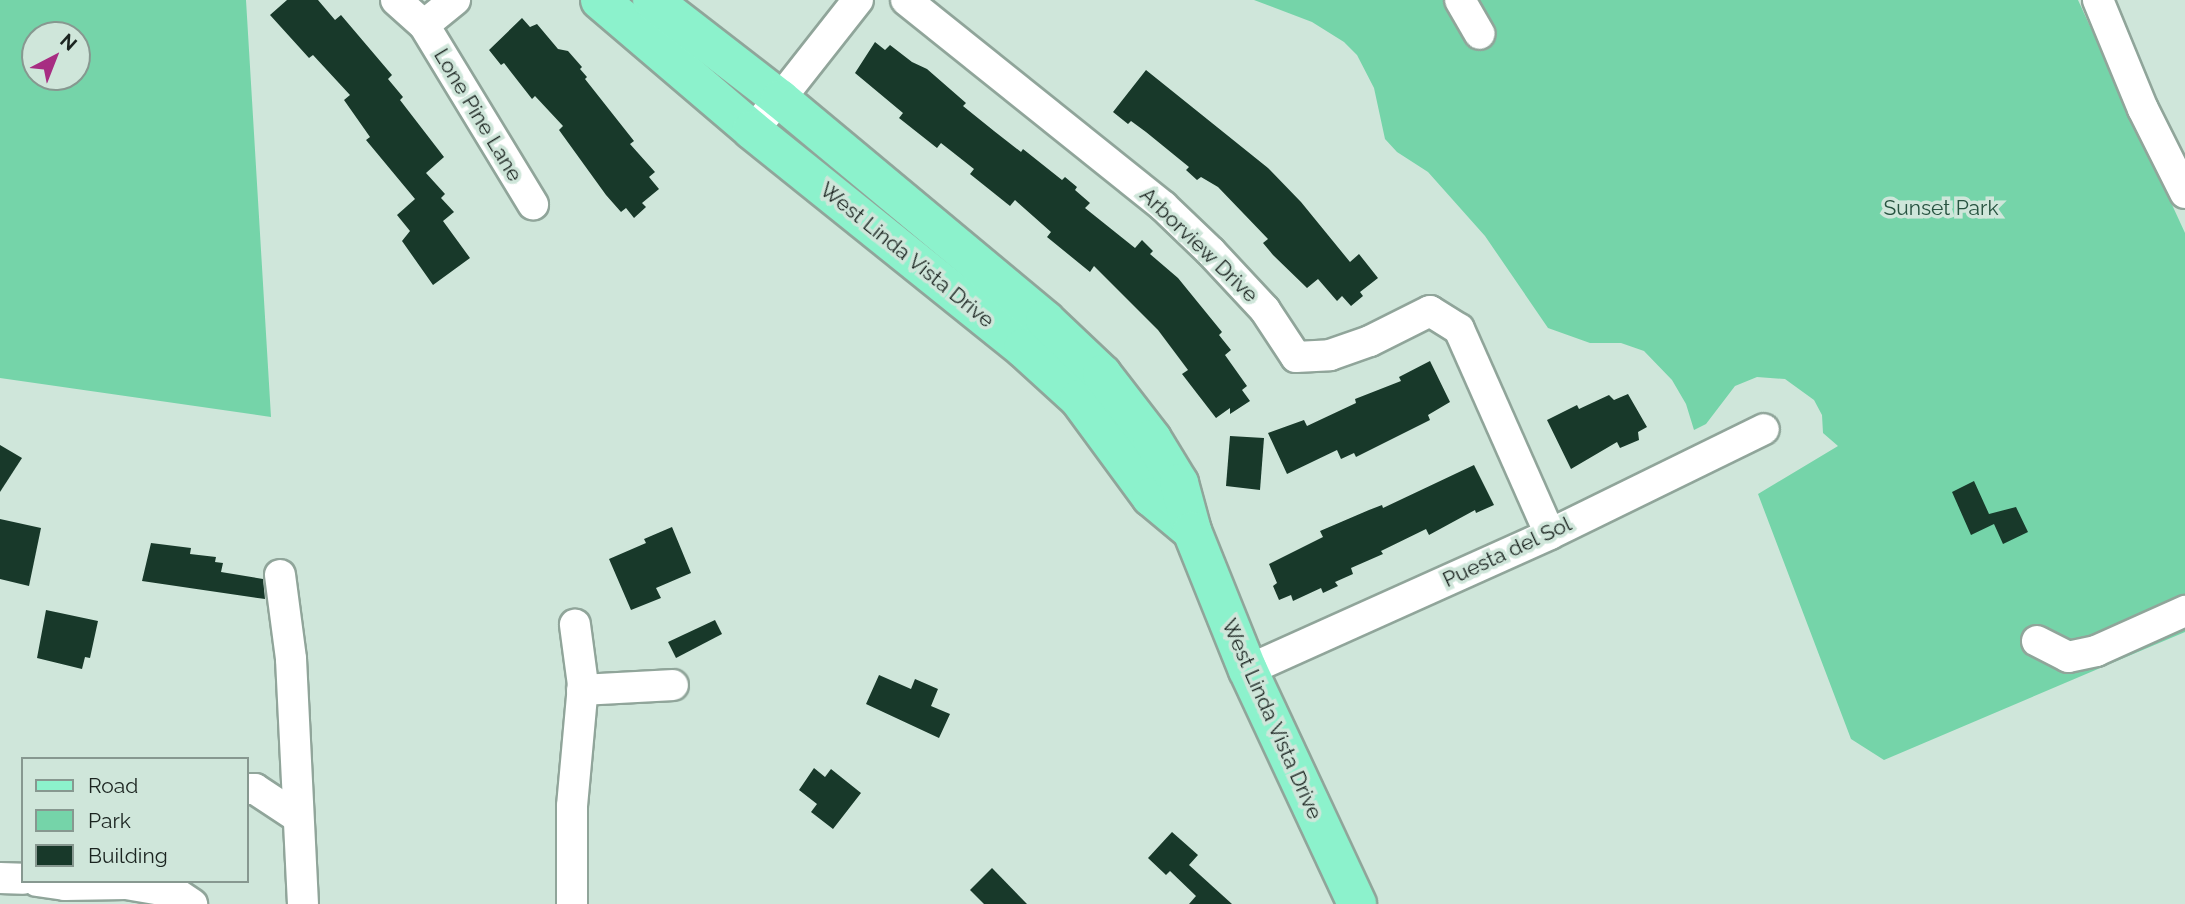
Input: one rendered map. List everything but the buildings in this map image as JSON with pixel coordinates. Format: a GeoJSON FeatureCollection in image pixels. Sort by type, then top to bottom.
{"type":"FeatureCollection","features":[{"type":"Feature","properties":{"kind":"main road","name":"West Linda Vista Drive"},"geometry":{"type":"LineString","coordinates":[[600,0],[752,130],[1023,348],[1079,399],[1151,496],[1192,531]]}},
{"type":"Feature","properties":{"kind":"main road","name":"West Linda Vista Drive"},"geometry":{"type":"LineString","coordinates":[[652,0],[780,99],[1045,320],[1102,374],[1152,439],[1179,483],[1192,531],[1248,670],[1357,904]]}},
{"type":"Feature","properties":{"kind":"street","name":"Lone Pine Lane"},"geometry":{"type":"LineString","coordinates":[[396,0],[424,25],[533,204]]}},
{"type":"Feature","properties":{"kind":"street","name":"Lone Pine Lane"},"geometry":{"type":"LineString","coordinates":[[424,25],[455,0]]}},
{"type":"Feature","properties":{"kind":"street"},"geometry":{"type":"LineString","coordinates":[[752,130],[780,99],[858,0]]}},
{"type":"Feature","properties":{"kind":"street","name":"Arborview Drive"},"geometry":{"type":"LineString","coordinates":[[906,0],[1163,206],[1265,310],[1296,357],[1330,355],[1370,341],[1430,311],[1459,329],[1550,534]]}},
{"type":"Feature","properties":{"kind":"street"},"geometry":{"type":"LineString","coordinates":[[1460,0],[1480,34]]}},
{"type":"Feature","properties":{"kind":"street"},"geometry":{"type":"LineString","coordinates":[[2098,0],[2143,109],[2185,193]]}},
{"type":"Feature","properties":{"kind":"street","name":"Puesta del Sol"},"geometry":{"type":"LineString","coordinates":[[1248,670],[1550,534],[1764,429]]}},
{"type":"Feature","properties":{"kind":"street"},"geometry":{"type":"LineString","coordinates":[[280,575],[291,659],[296,816],[303,904]]}},
{"type":"Feature","properties":{"kind":"street"},"geometry":{"type":"LineString","coordinates":[[2037,641],[2068,657],[2096,652],[2185,611]]}},
{"type":"Feature","properties":{"kind":"street"},"geometry":{"type":"LineString","coordinates":[[572,904],[572,806],[582,690],[575,625]]}},
{"type":"Feature","properties":{"kind":"street"},"geometry":{"type":"LineString","coordinates":[[582,690],[673,685]]}},
{"type":"Feature","properties":{"kind":"street"},"geometry":{"type":"LineString","coordinates":[[248,789],[255,789],[296,816]]}},
{"type":"Feature","properties":{"kind":"street"},"geometry":{"type":"LineString","coordinates":[[0,878],[21,879]]}},
{"type":"Feature","properties":{"kind":"street"},"geometry":{"type":"LineString","coordinates":[[51,883],[161,886],[192,904]]}},
{"type":"Feature","properties":{"kind":"green space"},"geometry":{"type":"Polygon","coordinates":[[[0,0],[246,0],[271,417],[0,378],[0,0]]]}},
{"type":"Feature","properties":{"kind":"green space","name":"Sunset Park"},"geometry":{"type":"Polygon","coordinates":[[[1254,0],[2078,0],[2185,233],[2185,632],[1884,760],[1851,739],[1758,494],[1838,446],[1823,433],[1822,415],[1814,400],[1785,379],[1757,377],[1735,386],[1706,424],[1694,430],[1686,404],[1672,380],[1644,351],[1621,343],[1590,343],[1548,328],[1485,236],[1428,172],[1397,152],[1385,139],[1374,88],[1357,55],[1344,42],[1312,22],[1254,0]]]}}]}
